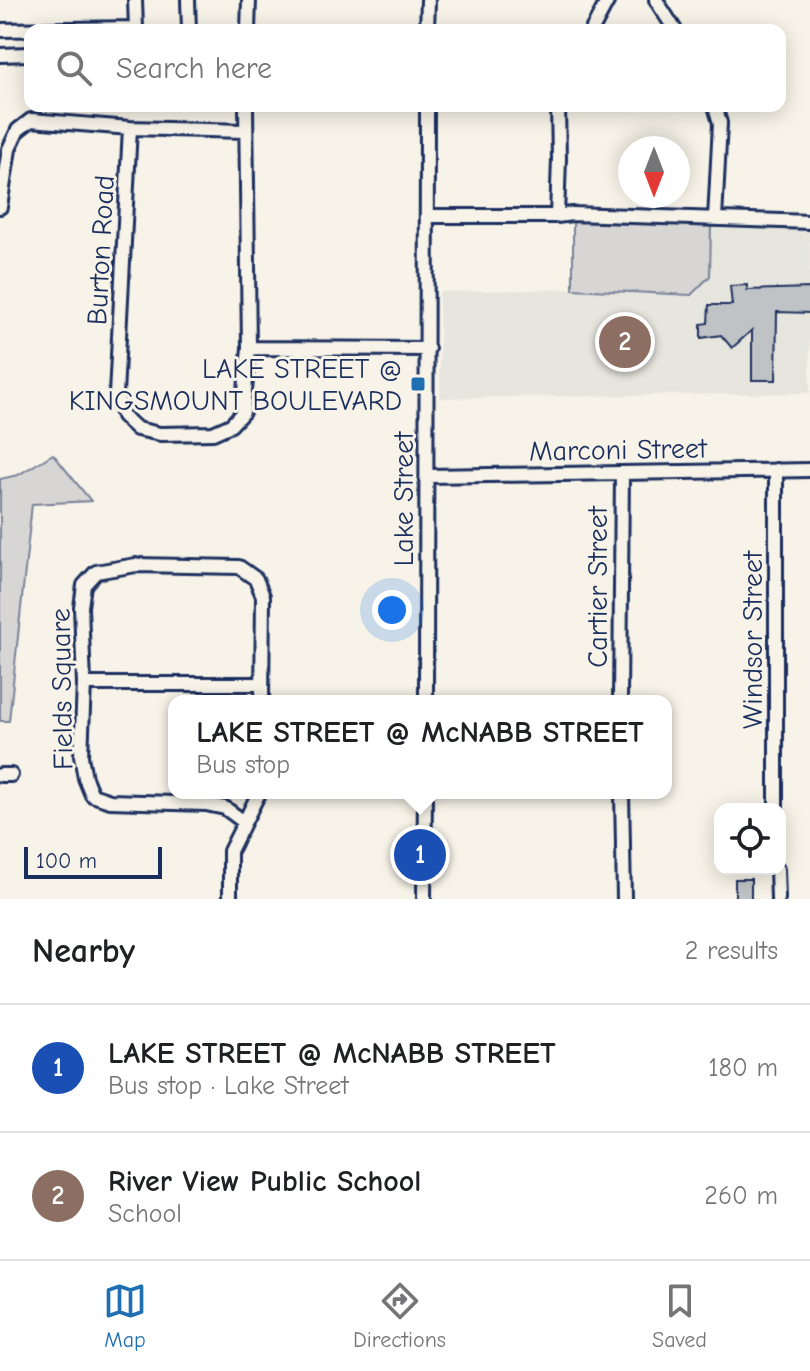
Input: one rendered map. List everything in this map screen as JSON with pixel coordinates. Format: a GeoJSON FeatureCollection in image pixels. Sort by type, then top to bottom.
{"type":"FeatureCollection","features":[{"type":"Feature","properties":{"kind":"street"},"geometry":{"type":"LineString","coordinates":[[135,0],[136,24]]}},
{"type":"Feature","properties":{"kind":"street"},"geometry":{"type":"LineString","coordinates":[[188,0],[189,24]]}},
{"type":"Feature","properties":{"kind":"street"},"geometry":{"type":"LineString","coordinates":[[248,24],[249,0]]}},
{"type":"Feature","properties":{"kind":"street"},"geometry":{"type":"LineString","coordinates":[[427,24],[428,0]]}},
{"type":"Feature","properties":{"kind":"street"},"geometry":{"type":"LineString","coordinates":[[595,24],[608,0]]}},
{"type":"Feature","properties":{"kind":"street"},"geometry":{"type":"LineString","coordinates":[[656,0],[671,24]]}},
{"type":"Feature","properties":{"kind":"street"},"geometry":{"type":"LineString","coordinates":[[0,30],[24,30]]}},
{"type":"Feature","properties":{"kind":"street"},"geometry":{"type":"LineString","coordinates":[[0,55],[24,54]]}},
{"type":"Feature","properties":{"kind":"street","name":"Burton Road"},"geometry":{"type":"LineString","coordinates":[[130,128],[116,394],[123,416],[137,429],[160,434],[213,433],[231,425],[243,412],[249,348],[246,112]]}},
{"type":"Feature","properties":{"kind":"street","name":"Lake Street"},"geometry":{"type":"LineString","coordinates":[[426,695],[427,112]]}},
{"type":"Feature","properties":{"kind":"street"},"geometry":{"type":"LineString","coordinates":[[557,216],[558,112]]}},
{"type":"Feature","properties":{"kind":"street"},"geometry":{"type":"LineString","coordinates":[[715,219],[720,123],[717,112]]}},
{"type":"Feature","properties":{"kind":"street"},"geometry":{"type":"LineString","coordinates":[[0,207],[9,149],[18,130],[31,120],[130,128],[245,131]]}},
{"type":"Feature","properties":{"kind":"street"},"geometry":{"type":"LineString","coordinates":[[427,216],[572,214],[810,222]]}},
{"type":"Feature","properties":{"kind":"street"},"geometry":{"type":"LineString","coordinates":[[249,348],[428,349]]}},
{"type":"Feature","properties":{"kind":"street","name":"Windsor Street"},"geometry":{"type":"LineString","coordinates":[[776,470],[776,803]]}},
{"type":"Feature","properties":{"kind":"street","name":"Marconi Street"},"geometry":{"type":"LineString","coordinates":[[428,476],[810,470]]}},
{"type":"Feature","properties":{"kind":"street","name":"Cartier Street"},"geometry":{"type":"LineString","coordinates":[[620,695],[622,473]]}},
{"type":"Feature","properties":{"kind":"street","name":"Fields Square"},"geometry":{"type":"LineString","coordinates":[[244,822],[225,808],[206,804],[110,801],[92,795],[81,756],[84,684],[81,607],[84,585],[96,572],[136,565],[239,567],[256,579],[263,596],[262,695]]}},
{"type":"Feature","properties":{"kind":"street"},"geometry":{"type":"LineString","coordinates":[[84,684],[262,684]]}},
{"type":"Feature","properties":{"kind":"street"},"geometry":{"type":"LineString","coordinates":[[230,899],[230,851],[256,799]]}},
{"type":"Feature","properties":{"kind":"street"},"geometry":{"type":"LineString","coordinates":[[424,899],[425,799]]}},
{"type":"Feature","properties":{"kind":"street"},"geometry":{"type":"LineString","coordinates":[[622,799],[624,899]]}},
{"type":"Feature","properties":{"kind":"street"},"geometry":{"type":"LineString","coordinates":[[777,875],[778,899]]}},
{"type":"Feature","properties":{"kind":"shaded area"},"geometry":{"type":"Polygon","coordinates":[[[573,222],[810,225],[810,393],[440,398],[439,292],[572,289],[573,222]]]}},
{"type":"Feature","properties":{"kind":"shaded area"},"geometry":{"type":"Polygon","coordinates":[[[573,222],[711,224],[710,276],[691,295],[573,289],[573,222]]]}},
{"type":"Feature","properties":{"kind":"shaded area"},"geometry":{"type":"Polygon","coordinates":[[[53,454],[91,501],[32,504],[9,721],[0,721],[0,479],[18,475],[53,454]]]}},
{"type":"Feature","properties":{"kind":"building"},"geometry":{"type":"Polygon","coordinates":[[[747,285],[747,290],[810,288],[810,313],[777,312],[776,380],[752,380],[752,330],[732,348],[721,335],[701,338],[701,324],[708,323],[709,305],[732,305],[730,286],[747,285]]]}},
{"type":"Feature","properties":{"kind":"building"},"geometry":{"type":"Polygon","coordinates":[[[735,879],[751,879],[751,899],[735,899],[735,879]]]}},
{"type":"Feature","properties":{"kind":"place","name":"River View Public School"},"geometry":{"type":"Point","coordinates":[625,342]}},
{"type":"Feature","properties":{"kind":"place","name":"LAKE STREET @ KINGSMOUNT BOULEVARD"},"geometry":{"type":"Point","coordinates":[418,384]}},
{"type":"Feature","properties":{"kind":"place","name":"LAKE STREET @ McNABB STREET"},"geometry":{"type":"Point","coordinates":[420,855]}}]}
